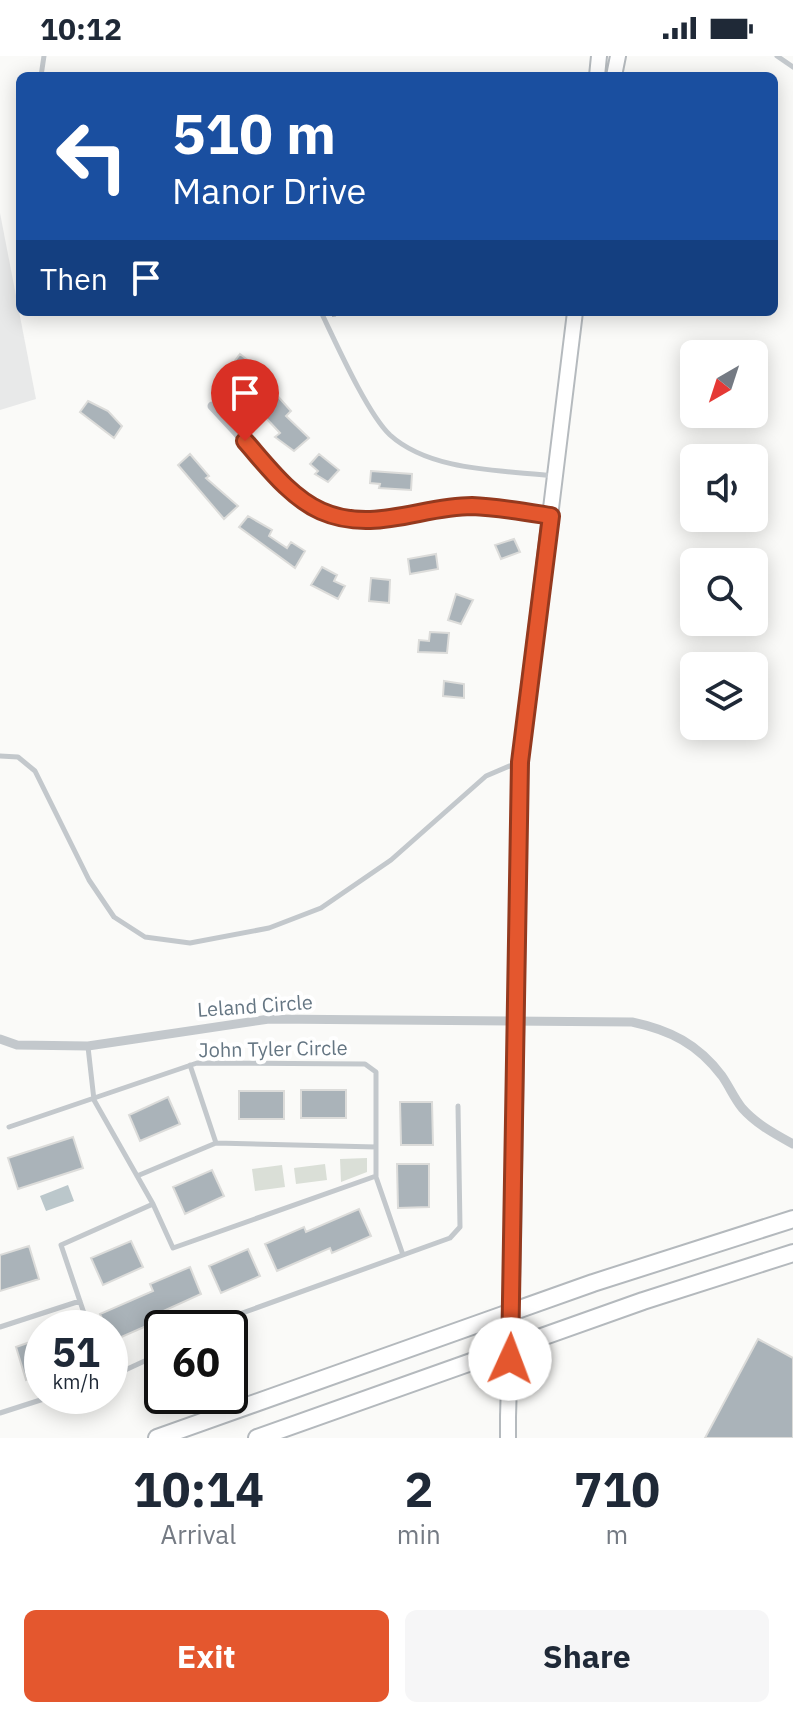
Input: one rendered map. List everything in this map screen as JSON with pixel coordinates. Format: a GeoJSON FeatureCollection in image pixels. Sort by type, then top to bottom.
{"type":"FeatureCollection","features":[{"type":"Feature","properties":{"kind":"highway"},"geometry":{"type":"LineString","coordinates":[[157,1438],[603,1280],[793,1219]]}},
{"type":"Feature","properties":{"kind":"highway"},"geometry":{"type":"LineString","coordinates":[[257,1438],[643,1301],[793,1253]]}},
{"type":"Feature","properties":{"kind":"main road"},"geometry":{"type":"LineString","coordinates":[[508,1438],[520,762],[575,316]]}},
{"type":"Feature","properties":{"kind":"street"},"geometry":{"type":"LineString","coordinates":[[212,406],[292,492],[322,511],[376,521],[472,506],[551,516]]}},
{"type":"Feature","properties":{"kind":"street","name":"Leland Circle"},"geometry":{"type":"LineString","coordinates":[[0,1039],[17,1045],[88,1046],[269,1019],[632,1022],[673,1033],[706,1057],[741,1106],[757,1122],[793,1144]]}},
{"type":"Feature","properties":{"kind":"lane"},"geometry":{"type":"LineString","coordinates":[[777,56],[793,67]]}},
{"type":"Feature","properties":{"kind":"lane"},"geometry":{"type":"LineString","coordinates":[[323,316],[370,409],[402,444],[435,458],[556,476]]}},
{"type":"Feature","properties":{"kind":"lane"},"geometry":{"type":"LineString","coordinates":[[0,756],[22,759],[35,771],[89,880],[114,917],[145,937],[190,943],[269,928],[321,908],[391,860],[488,774],[520,762]]}},
{"type":"Feature","properties":{"kind":"lane"},"geometry":{"type":"LineString","coordinates":[[88,1046],[94,1100],[153,1204],[173,1248],[376,1176]]}},
{"type":"Feature","properties":{"kind":"lane","name":"John Tyler Circle"},"geometry":{"type":"LineString","coordinates":[[9,1127],[190,1065],[365,1064],[376,1072],[376,1176],[403,1255]]}},
{"type":"Feature","properties":{"kind":"lane"},"geometry":{"type":"LineString","coordinates":[[190,1065],[216,1143]]}},
{"type":"Feature","properties":{"kind":"lane"},"geometry":{"type":"LineString","coordinates":[[248,1311],[450,1238],[460,1227],[458,1106]]}},
{"type":"Feature","properties":{"kind":"lane"},"geometry":{"type":"LineString","coordinates":[[137,1176],[216,1143],[376,1147]]}},
{"type":"Feature","properties":{"kind":"lane"},"geometry":{"type":"LineString","coordinates":[[83,1310],[61,1245],[153,1204]]}},
{"type":"Feature","properties":{"kind":"lane"},"geometry":{"type":"LineString","coordinates":[[0,1327],[80,1301]]}},
{"type":"Feature","properties":{"kind":"lane"},"geometry":{"type":"LineString","coordinates":[[0,1413],[24,1405]]}},
{"type":"Feature","properties":{"kind":"shaded area"},"geometry":{"type":"Polygon","coordinates":[[[0,213],[16,296],[16,316],[20,316],[36,399],[0,410],[0,213]]]}},
{"type":"Feature","properties":{"kind":"shaded area"},"geometry":{"type":"Polygon","coordinates":[[[367,1158],[367,1172],[341,1182],[340,1159],[367,1158]]]}},
{"type":"Feature","properties":{"kind":"shaded area"},"geometry":{"type":"Polygon","coordinates":[[[325,1164],[327,1180],[296,1184],[294,1168],[325,1164]]]}},
{"type":"Feature","properties":{"kind":"shaded area"},"geometry":{"type":"Polygon","coordinates":[[[282,1165],[285,1187],[255,1191],[252,1169],[282,1165]]]}},
{"type":"Feature","properties":{"kind":"shaded area"},"geometry":{"type":"Polygon","coordinates":[[[68,1185],[74,1201],[46,1211],[40,1196],[68,1185]]]}},
{"type":"Feature","properties":{"kind":"building"},"geometry":{"type":"Polygon","coordinates":[[[240,354],[258,368],[245,383],[228,370],[240,354]]]}},
{"type":"Feature","properties":{"kind":"building"},"geometry":{"type":"Polygon","coordinates":[[[274,392],[291,411],[286,416],[309,438],[294,451],[275,437],[280,433],[264,416],[260,420],[252,411],[274,392]]]}},
{"type":"Feature","properties":{"kind":"building"},"geometry":{"type":"Polygon","coordinates":[[[88,401],[108,411],[122,426],[114,438],[80,412],[88,401]]]}},
{"type":"Feature","properties":{"kind":"building"},"geometry":{"type":"Polygon","coordinates":[[[190,454],[209,476],[206,478],[238,506],[224,519],[178,465],[190,454]]]}},
{"type":"Feature","properties":{"kind":"building"},"geometry":{"type":"Polygon","coordinates":[[[319,454],[339,470],[328,482],[315,474],[318,471],[310,464],[319,454]]]}},
{"type":"Feature","properties":{"kind":"building"},"geometry":{"type":"Polygon","coordinates":[[[371,471],[412,474],[411,490],[379,488],[380,484],[370,483],[371,471]]]}},
{"type":"Feature","properties":{"kind":"building"},"geometry":{"type":"Polygon","coordinates":[[[248,516],[272,530],[269,536],[287,548],[291,542],[305,551],[295,568],[239,527],[248,516]]]}},
{"type":"Feature","properties":{"kind":"building"},"geometry":{"type":"Polygon","coordinates":[[[514,539],[520,552],[501,559],[495,545],[514,539]]]}},
{"type":"Feature","properties":{"kind":"building"},"geometry":{"type":"Polygon","coordinates":[[[436,554],[438,569],[410,574],[408,559],[436,554]]]}},
{"type":"Feature","properties":{"kind":"building"},"geometry":{"type":"Polygon","coordinates":[[[322,567],[337,575],[334,581],[345,586],[338,599],[311,585],[322,567]]]}},
{"type":"Feature","properties":{"kind":"building"},"geometry":{"type":"Polygon","coordinates":[[[371,578],[390,580],[389,603],[369,601],[371,578]]]}},
{"type":"Feature","properties":{"kind":"building"},"geometry":{"type":"Polygon","coordinates":[[[456,594],[473,600],[461,624],[448,620],[456,594]]]}},
{"type":"Feature","properties":{"kind":"building"},"geometry":{"type":"Polygon","coordinates":[[[430,632],[449,633],[447,653],[418,652],[419,640],[429,641],[430,632]]]}},
{"type":"Feature","properties":{"kind":"building"},"geometry":{"type":"Polygon","coordinates":[[[444,681],[464,684],[464,698],[443,696],[444,681]]]}},
{"type":"Feature","properties":{"kind":"building"},"geometry":{"type":"Polygon","coordinates":[[[301,1090],[346,1090],[346,1118],[301,1118],[301,1090]]]}},
{"type":"Feature","properties":{"kind":"building"},"geometry":{"type":"Polygon","coordinates":[[[239,1091],[284,1091],[284,1119],[239,1119],[239,1091]]]}},
{"type":"Feature","properties":{"kind":"building"},"geometry":{"type":"Polygon","coordinates":[[[168,1097],[180,1124],[140,1141],[129,1115],[168,1097]]]}},
{"type":"Feature","properties":{"kind":"building"},"geometry":{"type":"Polygon","coordinates":[[[400,1102],[432,1102],[433,1145],[401,1145],[400,1102]]]}},
{"type":"Feature","properties":{"kind":"building"},"geometry":{"type":"Polygon","coordinates":[[[73,1137],[83,1168],[18,1189],[8,1158],[73,1137]]]}},
{"type":"Feature","properties":{"kind":"building"},"geometry":{"type":"Polygon","coordinates":[[[397,1164],[429,1164],[429,1207],[398,1208],[397,1164]]]}},
{"type":"Feature","properties":{"kind":"building"},"geometry":{"type":"Polygon","coordinates":[[[212,1170],[224,1196],[185,1214],[173,1187],[212,1170]]]}},
{"type":"Feature","properties":{"kind":"building"},"geometry":{"type":"Polygon","coordinates":[[[359,1209],[371,1236],[332,1253],[330,1248],[277,1271],[265,1244],[304,1227],[306,1232],[359,1209]]]}},
{"type":"Feature","properties":{"kind":"building"},"geometry":{"type":"Polygon","coordinates":[[[131,1241],[143,1267],[103,1285],[91,1258],[131,1241]]]}},
{"type":"Feature","properties":{"kind":"building"},"geometry":{"type":"Polygon","coordinates":[[[29,1246],[39,1279],[0,1291],[0,1255],[29,1246]]]}},
{"type":"Feature","properties":{"kind":"building"},"geometry":{"type":"Polygon","coordinates":[[[248,1249],[260,1276],[221,1293],[209,1266],[248,1249]]]}},
{"type":"Feature","properties":{"kind":"building"},"geometry":{"type":"Polygon","coordinates":[[[190,1267],[201,1294],[166,1310],[144,1310],[144,1327],[128,1334],[128,1310],[109,1310],[153,1291],[150,1284],[190,1267]]]}},
{"type":"Feature","properties":{"kind":"building"},"geometry":{"type":"Polygon","coordinates":[[[758,1339],[793,1358],[793,1438],[705,1438],[758,1339]]]}},
{"type":"Feature","properties":{"kind":"building"},"geometry":{"type":"Polygon","coordinates":[[[24,1344],[24,1373],[16,1347],[24,1344]]]}},
{"type":"Feature","properties":{"kind":"route"},"geometry":{"type":"LineString","coordinates":[[245,441],[292,492],[322,511],[338,516],[376,521],[472,506],[551,516],[520,762],[510,1359]]}}]}
